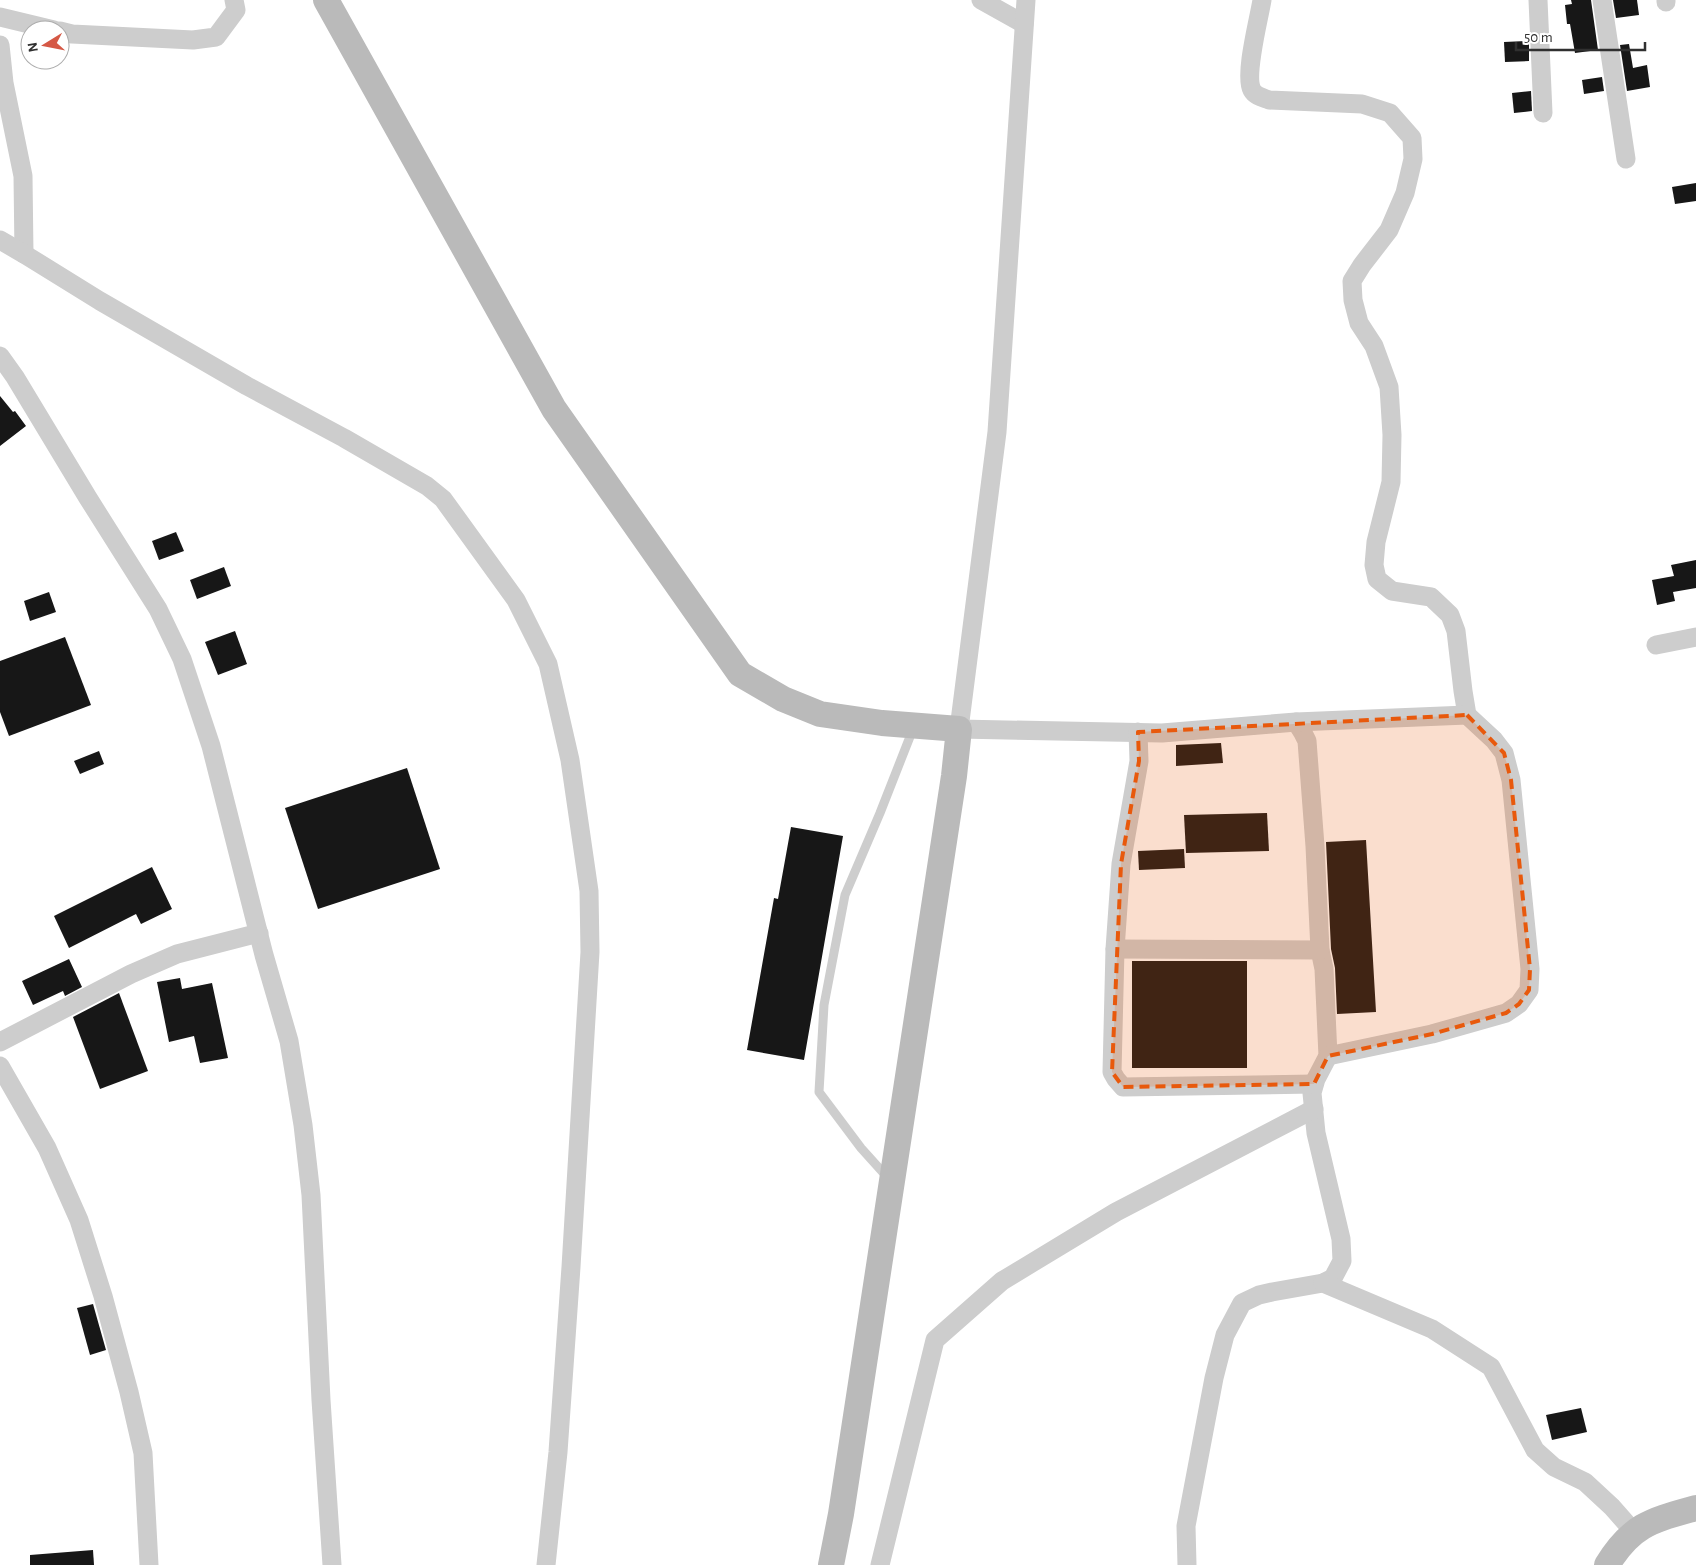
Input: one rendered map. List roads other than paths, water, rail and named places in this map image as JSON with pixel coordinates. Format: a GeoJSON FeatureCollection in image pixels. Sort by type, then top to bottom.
{"type":"FeatureCollection","features":[{"type":"Feature","properties":{"kind":"street"},"geometry":{"type":"LineString","coordinates":[[70,34],[193,40],[216,37],[236,10],[234,0]]}},
{"type":"Feature","properties":{"kind":"street"},"geometry":{"type":"LineString","coordinates":[[326,0],[554,409],[740,674],[783,699],[820,714],[913,726],[959,729],[1162,733],[1296,722],[1468,715]]}},
{"type":"Feature","properties":{"kind":"street"},"geometry":{"type":"LineString","coordinates":[[981,0],[1024,24]]}},
{"type":"Feature","properties":{"kind":"street"},"geometry":{"type":"LineString","coordinates":[[830,1565],[841,1514],[954,776],[997,432],[1026,0]]}},
{"type":"Feature","properties":{"kind":"street"},"geometry":{"type":"LineString","coordinates":[[1262,0],[1249,72],[1252,90],[1256,95],[1269,100],[1362,104],[1390,113],[1412,138],[1413,159],[1405,193],[1389,230],[1352,281],[1353,300],[1359,323],[1374,346],[1389,387],[1392,436],[1390,482],[1376,542],[1374,566],[1377,579],[1392,591],[1431,598],[1450,615],[1456,631],[1463,691],[1468,715],[1494,740],[1504,753],[1511,780],[1530,969],[1529,990],[1519,1004],[1506,1013],[1432,1034],[1328,1056]]}},
{"type":"Feature","properties":{"kind":"street"},"geometry":{"type":"LineString","coordinates":[[1538,0],[1543,113]]}},
{"type":"Feature","properties":{"kind":"street"},"geometry":{"type":"LineString","coordinates":[[1602,0],[1626,159]]}},
{"type":"Feature","properties":{"kind":"street"},"geometry":{"type":"LineString","coordinates":[[0,16],[20,21]]}},
{"type":"Feature","properties":{"kind":"street"},"geometry":{"type":"LineString","coordinates":[[0,45],[4,83],[23,176],[24,254]]}},
{"type":"Feature","properties":{"kind":"street"},"geometry":{"type":"LineString","coordinates":[[0,240],[100,301],[247,386],[344,438],[444,499],[516,600],[548,664],[570,760],[590,890],[590,952],[558,1452],[546,1565]]}},
{"type":"Feature","properties":{"kind":"street"},"geometry":{"type":"LineString","coordinates":[[0,356],[15,377],[158,609],[182,659],[211,746],[289,1041],[303,1125],[311,1195],[321,1400],[332,1565]]}},
{"type":"Feature","properties":{"kind":"street"},"geometry":{"type":"LineString","coordinates":[[1656,645],[1696,637]]}},
{"type":"Feature","properties":{"kind":"street"},"geometry":{"type":"LineString","coordinates":[[1187,1565],[1186,1526],[1214,1378],[1225,1335],[1242,1303],[1259,1295],[1324,1283],[1333,1278],[1342,1261],[1341,1239],[1316,1133],[1312,1093],[1314,1084],[1328,1056],[1324,968],[1320,950],[1307,742],[1296,722]]}},
{"type":"Feature","properties":{"kind":"street"},"geometry":{"type":"LineString","coordinates":[[1138,732],[1139,761],[1121,864],[1115,949],[1112,1072],[1116,1080],[1123,1087],[1314,1084]]}},
{"type":"Feature","properties":{"kind":"street"},"geometry":{"type":"LineString","coordinates":[[0,1042],[131,974],[177,954],[259,933]]}},
{"type":"Feature","properties":{"kind":"street"},"geometry":{"type":"LineString","coordinates":[[1115,949],[1320,950]]}},
{"type":"Feature","properties":{"kind":"street"},"geometry":{"type":"LineString","coordinates":[[0,1066],[47,1148],[79,1220],[103,1296],[143,1453],[149,1565]]}},
{"type":"Feature","properties":{"kind":"street"},"geometry":{"type":"LineString","coordinates":[[880,1565],[935,1340],[1002,1281],[1100,1222],[1314,1109]]}},
{"type":"Feature","properties":{"kind":"street"},"geometry":{"type":"LineString","coordinates":[[1324,1283],[1432,1329],[1491,1367],[1536,1450],[1554,1467],[1585,1482],[1612,1507],[1634,1532]]}},
{"type":"Feature","properties":{"kind":"street"},"geometry":{"type":"LineString","coordinates":[[1607,1565],[1617,1548],[1634,1532],[1654,1520],[1696,1508]]}},
{"type":"Feature","properties":{"kind":"lane"},"geometry":{"type":"LineString","coordinates":[[892,1182],[861,1148],[819,1092],[824,1005],[845,895],[880,813],[913,726]]}}]}
